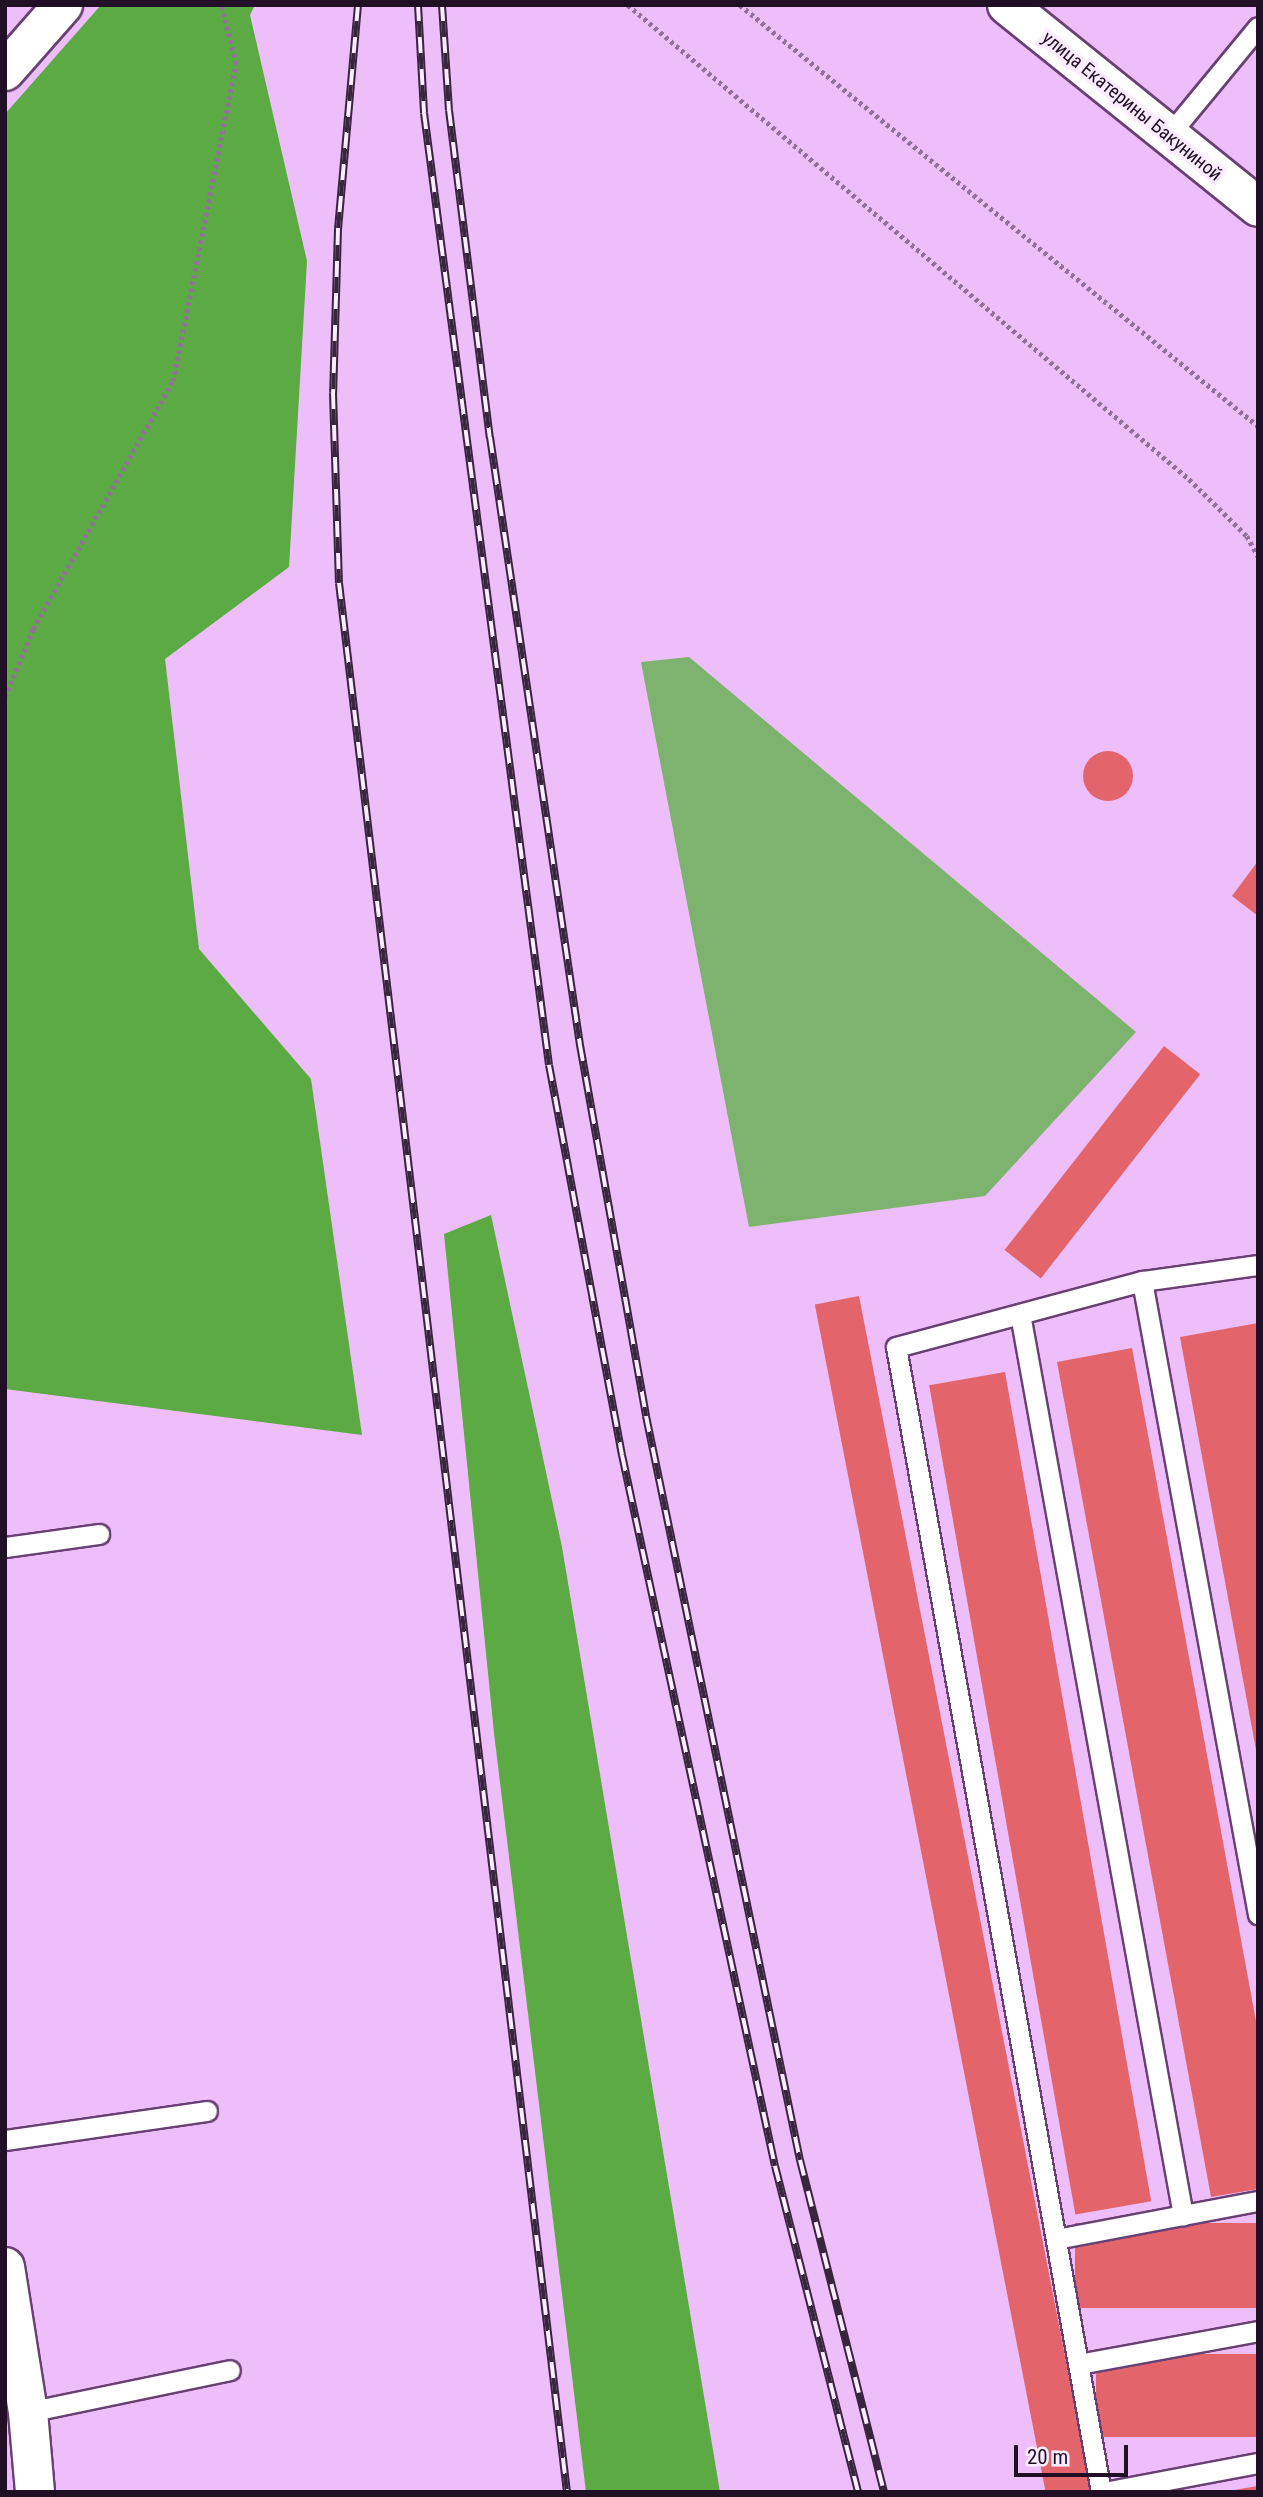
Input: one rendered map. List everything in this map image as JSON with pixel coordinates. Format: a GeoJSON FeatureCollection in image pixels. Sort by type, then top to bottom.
{"type":"FeatureCollection","features":[{"type":"Feature","properties":{"kind":"street","name":"улица Екатерины Бакуниной"},"geometry":{"type":"LineString","coordinates":[[1007,5],[1258,207]]}},
{"type":"Feature","properties":{"kind":"street"},"geometry":{"type":"LineString","coordinates":[[5,71],[62,6]]}},
{"type":"Feature","properties":{"kind":"street"},"geometry":{"type":"LineString","coordinates":[[5,2267],[28,2412],[35,2492]]}},
{"type":"Feature","properties":{"kind":"lane"},"geometry":{"type":"LineString","coordinates":[[1168,136],[1258,27]]}},
{"type":"Feature","properties":{"kind":"lane"},"geometry":{"type":"LineString","coordinates":[[1258,1265],[1142,1281],[896,1347],[1103,2492],[1258,2463]]}},
{"type":"Feature","properties":{"kind":"lane"},"geometry":{"type":"LineString","coordinates":[[1142,1281],[1258,1914]]}},
{"type":"Feature","properties":{"kind":"lane"},"geometry":{"type":"LineString","coordinates":[[1020,1314],[1183,2215]]}},
{"type":"Feature","properties":{"kind":"lane"},"geometry":{"type":"LineString","coordinates":[[5,1547],[99,1534]]}},
{"type":"Feature","properties":{"kind":"lane"},"geometry":{"type":"LineString","coordinates":[[5,2140],[207,2111]]}},
{"type":"Feature","properties":{"kind":"lane"},"geometry":{"type":"LineString","coordinates":[[1056,2239],[1258,2201]]}},
{"type":"Feature","properties":{"kind":"lane"},"geometry":{"type":"LineString","coordinates":[[1079,2364],[1258,2331]]}},
{"type":"Feature","properties":{"kind":"lane"},"geometry":{"type":"LineString","coordinates":[[28,2412],[230,2370]]}},
{"type":"Feature","properties":{"kind":"path"},"geometry":{"type":"LineString","coordinates":[[5,698],[33,629],[173,380],[236,65],[221,5]]}},
{"type":"Feature","properties":{"kind":"path"},"geometry":{"type":"LineString","coordinates":[[628,5],[1189,479],[1247,536],[1258,556]]}},
{"type":"Feature","properties":{"kind":"path"},"geometry":{"type":"LineString","coordinates":[[740,5],[1258,426]]}},
{"type":"Feature","properties":{"kind":"green space"},"geometry":{"type":"Polygon","coordinates":[[[101,5],[255,5],[250,15],[307,261],[289,567],[165,659],[199,949],[311,1079],[362,1435],[5,1389],[5,114],[101,5]]]}},
{"type":"Feature","properties":{"kind":"green space"},"geometry":{"type":"Polygon","coordinates":[[[689,657],[1136,1032],[985,1196],[749,1227],[641,662],[689,657]]]}},
{"type":"Feature","properties":{"kind":"green space"},"geometry":{"type":"Polygon","coordinates":[[[491,1215],[562,1547],[720,2492],[586,2492],[494,1733],[444,1234],[491,1215]]]}},
{"type":"Feature","properties":{"kind":"building"},"geometry":{"type":"Polygon","coordinates":[[[1108,751],[1125,759],[1133,776],[1125,793],[1108,801],[1091,793],[1083,776],[1091,759],[1108,751]]]}},
{"type":"Feature","properties":{"kind":"building"},"geometry":{"type":"Polygon","coordinates":[[[1258,861],[1258,916],[1232,896],[1258,861]]]}},
{"type":"Feature","properties":{"kind":"building"},"geometry":{"type":"Polygon","coordinates":[[[1164,1046],[1200,1074],[1041,1278],[1005,1250],[1164,1046]]]}},
{"type":"Feature","properties":{"kind":"building"},"geometry":{"type":"Polygon","coordinates":[[[859,1296],[1091,2491],[1046,2492],[815,1305],[859,1296]]]}},
{"type":"Feature","properties":{"kind":"building"},"geometry":{"type":"Polygon","coordinates":[[[1258,1323],[1258,1750],[1256,1750],[1180,1337],[1258,1323]]]}},
{"type":"Feature","properties":{"kind":"building"},"geometry":{"type":"Polygon","coordinates":[[[1132,1348],[1258,2032],[1258,2189],[1211,2197],[1057,1362],[1132,1348]]]}},
{"type":"Feature","properties":{"kind":"building"},"geometry":{"type":"Polygon","coordinates":[[[1005,1372],[1151,2201],[1075,2215],[929,1385],[1005,1372]]]}},
{"type":"Feature","properties":{"kind":"building"},"geometry":{"type":"Polygon","coordinates":[[[1075,2223],[1258,2223],[1258,2308],[1075,2308],[1075,2223]]]}},
{"type":"Feature","properties":{"kind":"building"},"geometry":{"type":"Polygon","coordinates":[[[1096,2354],[1258,2354],[1258,2437],[1096,2437],[1096,2354]]]}},
{"type":"Feature","properties":{"kind":"building"},"geometry":{"type":"Polygon","coordinates":[[[1258,2486],[1258,2492],[1234,2492],[1234,2490],[1258,2486]]]}},
{"type":"Feature","properties":{"kind":"railway"},"geometry":{"type":"LineString","coordinates":[[358,5],[338,229],[333,393],[339,583],[567,2492]]}},
{"type":"Feature","properties":{"kind":"railway"},"geometry":{"type":"LineString","coordinates":[[418,5],[424,113],[549,1065],[622,1455],[775,2166],[858,2492]]}},
{"type":"Feature","properties":{"kind":"railway"},"geometry":{"type":"LineString","coordinates":[[442,5],[449,110],[490,437],[580,1045],[646,1416],[800,2160],[884,2492]]}}]}
